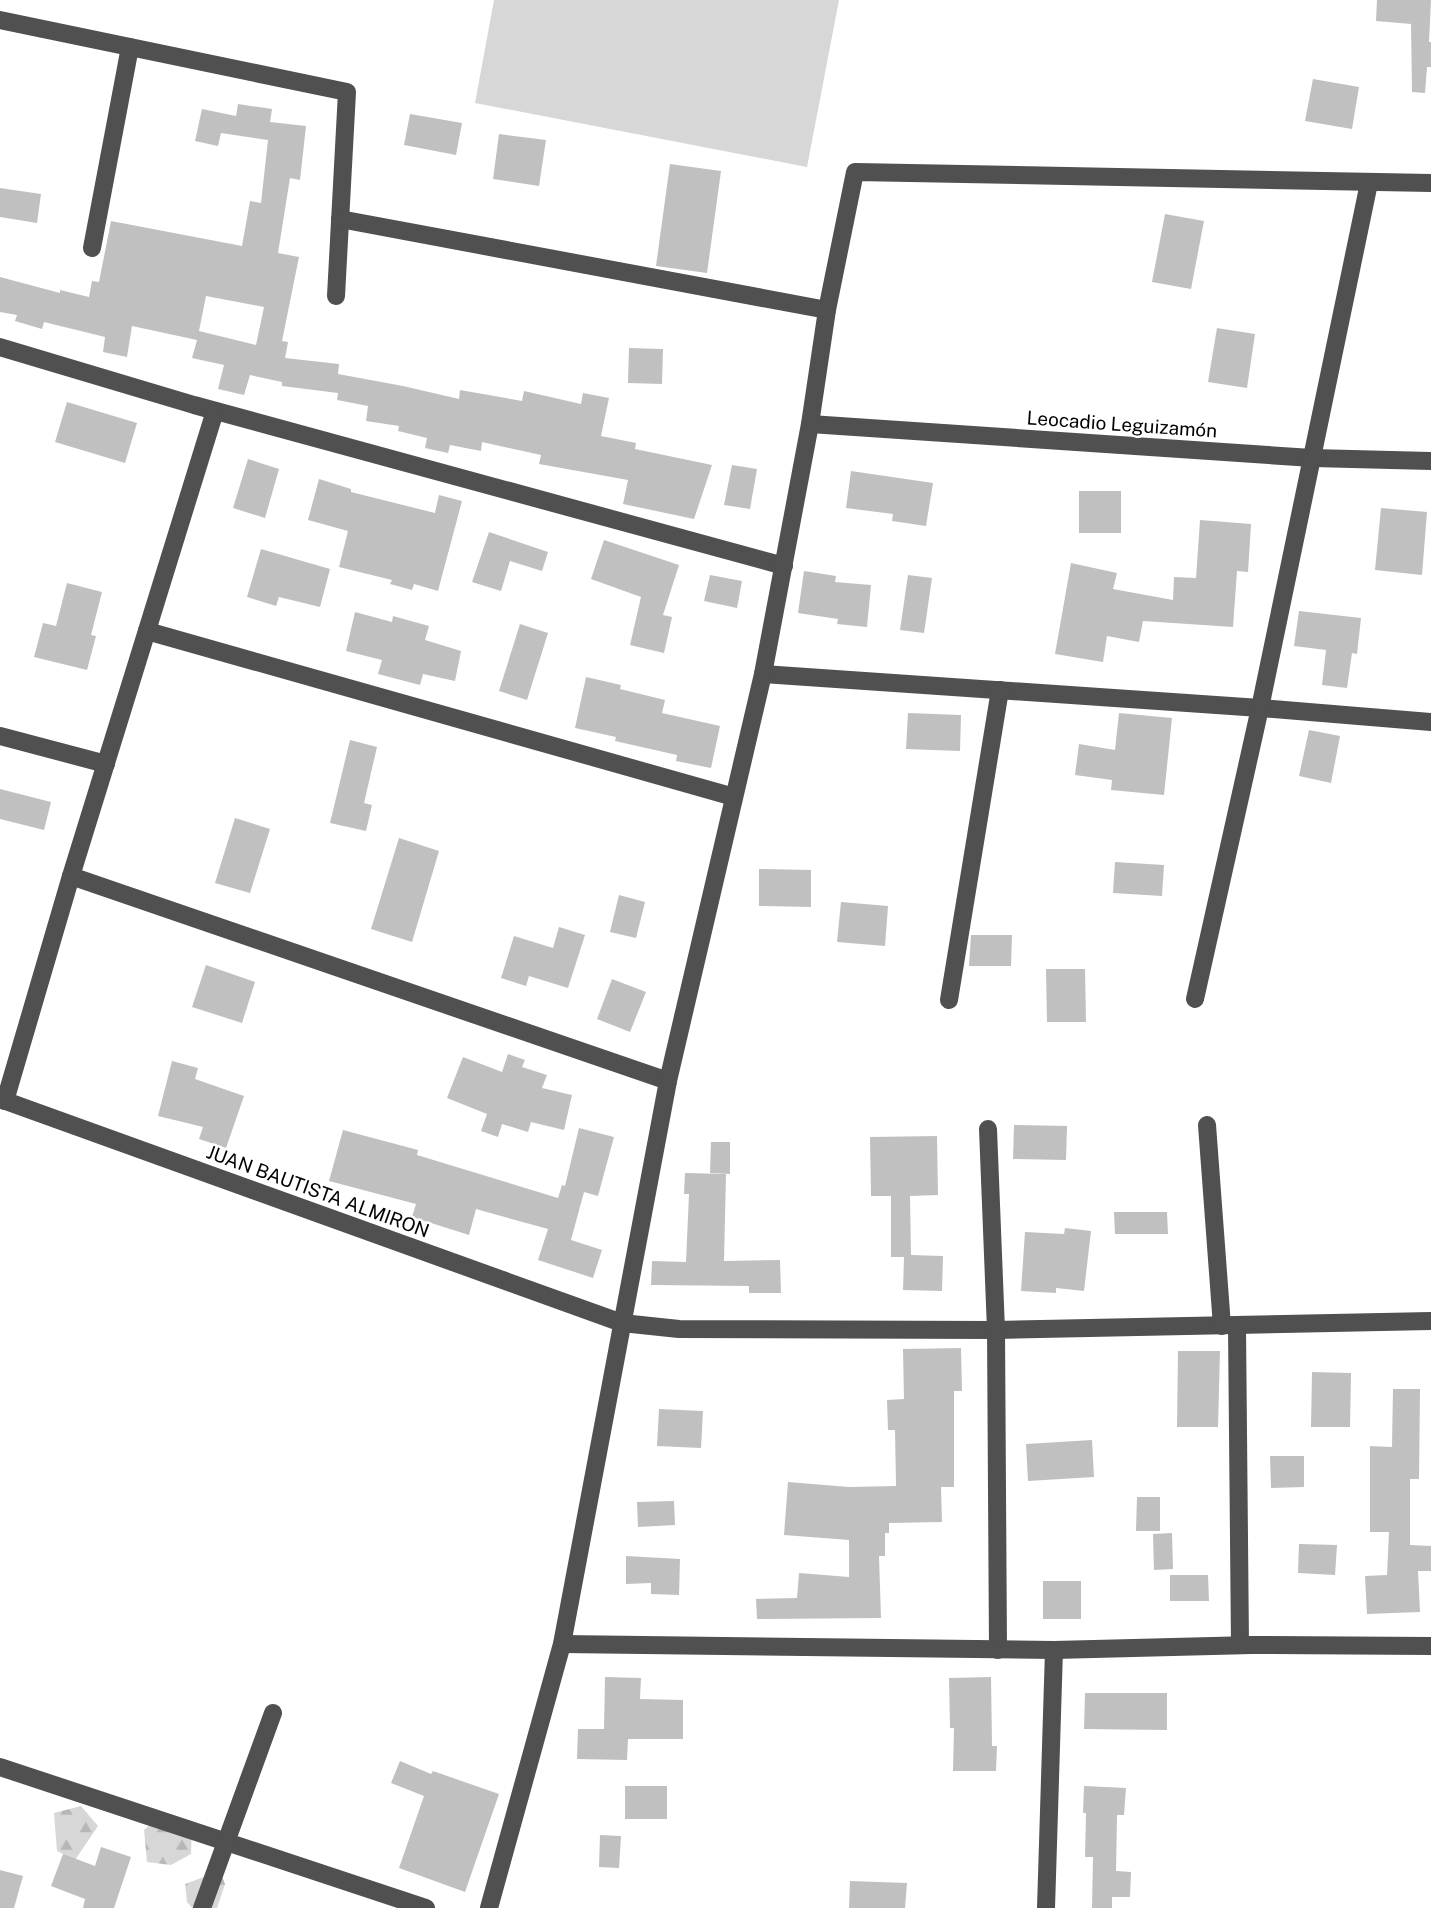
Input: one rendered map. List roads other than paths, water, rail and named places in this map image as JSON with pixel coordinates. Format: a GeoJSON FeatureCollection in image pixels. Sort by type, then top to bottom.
{"type":"FeatureCollection","features":[{"type":"Feature","properties":{"kind":"street"},"geometry":{"type":"LineString","coordinates":[[0,20],[346,92],[336,296]]}},
{"type":"Feature","properties":{"kind":"street"},"geometry":{"type":"LineString","coordinates":[[92,248],[130,47]]}},
{"type":"Feature","properties":{"kind":"street"},"geometry":{"type":"LineString","coordinates":[[489,1908],[562,1644],[668,1081],[763,674],[810,424],[827,310],[855,172],[1431,183]]}},
{"type":"Feature","properties":{"kind":"street"},"geometry":{"type":"LineString","coordinates":[[1195,999],[1260,708],[1369,183]]}},
{"type":"Feature","properties":{"kind":"street"},"geometry":{"type":"LineString","coordinates":[[340,219],[827,310]]}},
{"type":"Feature","properties":{"kind":"street"},"geometry":{"type":"LineString","coordinates":[[0,346],[215,411],[784,566]]}},
{"type":"Feature","properties":{"kind":"street"},"geometry":{"type":"LineString","coordinates":[[2,1100],[215,411]]}},
{"type":"Feature","properties":{"kind":"street","name":"Leocadio Leguizamón"},"geometry":{"type":"LineString","coordinates":[[810,424],[1312,458],[1431,461]]}},
{"type":"Feature","properties":{"kind":"street"},"geometry":{"type":"LineString","coordinates":[[147,631],[734,797]]}},
{"type":"Feature","properties":{"kind":"street"},"geometry":{"type":"LineString","coordinates":[[763,674],[1431,722]]}},
{"type":"Feature","properties":{"kind":"street"},"geometry":{"type":"LineString","coordinates":[[949,1000],[1000,690]]}},
{"type":"Feature","properties":{"kind":"street"},"geometry":{"type":"LineString","coordinates":[[0,736],[106,764]]}},
{"type":"Feature","properties":{"kind":"street"},"geometry":{"type":"LineString","coordinates":[[71,876],[668,1081]]}},
{"type":"Feature","properties":{"kind":"street","name":"JUAN BAUTISTA ALMIRON"},"geometry":{"type":"LineString","coordinates":[[2,1100],[622,1323],[679,1329],[996,1330],[1431,1321]]}},
{"type":"Feature","properties":{"kind":"street"},"geometry":{"type":"LineString","coordinates":[[1207,1125],[1230,1326],[1240,1646]]}},
{"type":"Feature","properties":{"kind":"street"},"geometry":{"type":"LineString","coordinates":[[988,1129],[996,1330],[998,1650]]}},
{"type":"Feature","properties":{"kind":"street"},"geometry":{"type":"LineString","coordinates":[[562,1644],[998,1650],[1431,1646]]}},
{"type":"Feature","properties":{"kind":"street"},"geometry":{"type":"LineString","coordinates":[[1045,1908],[1054,1650]]}},
{"type":"Feature","properties":{"kind":"street"},"geometry":{"type":"LineString","coordinates":[[202,1908],[273,1713]]}},
{"type":"Feature","properties":{"kind":"street"},"geometry":{"type":"LineString","coordinates":[[0,1767],[426,1908]]}}]}
